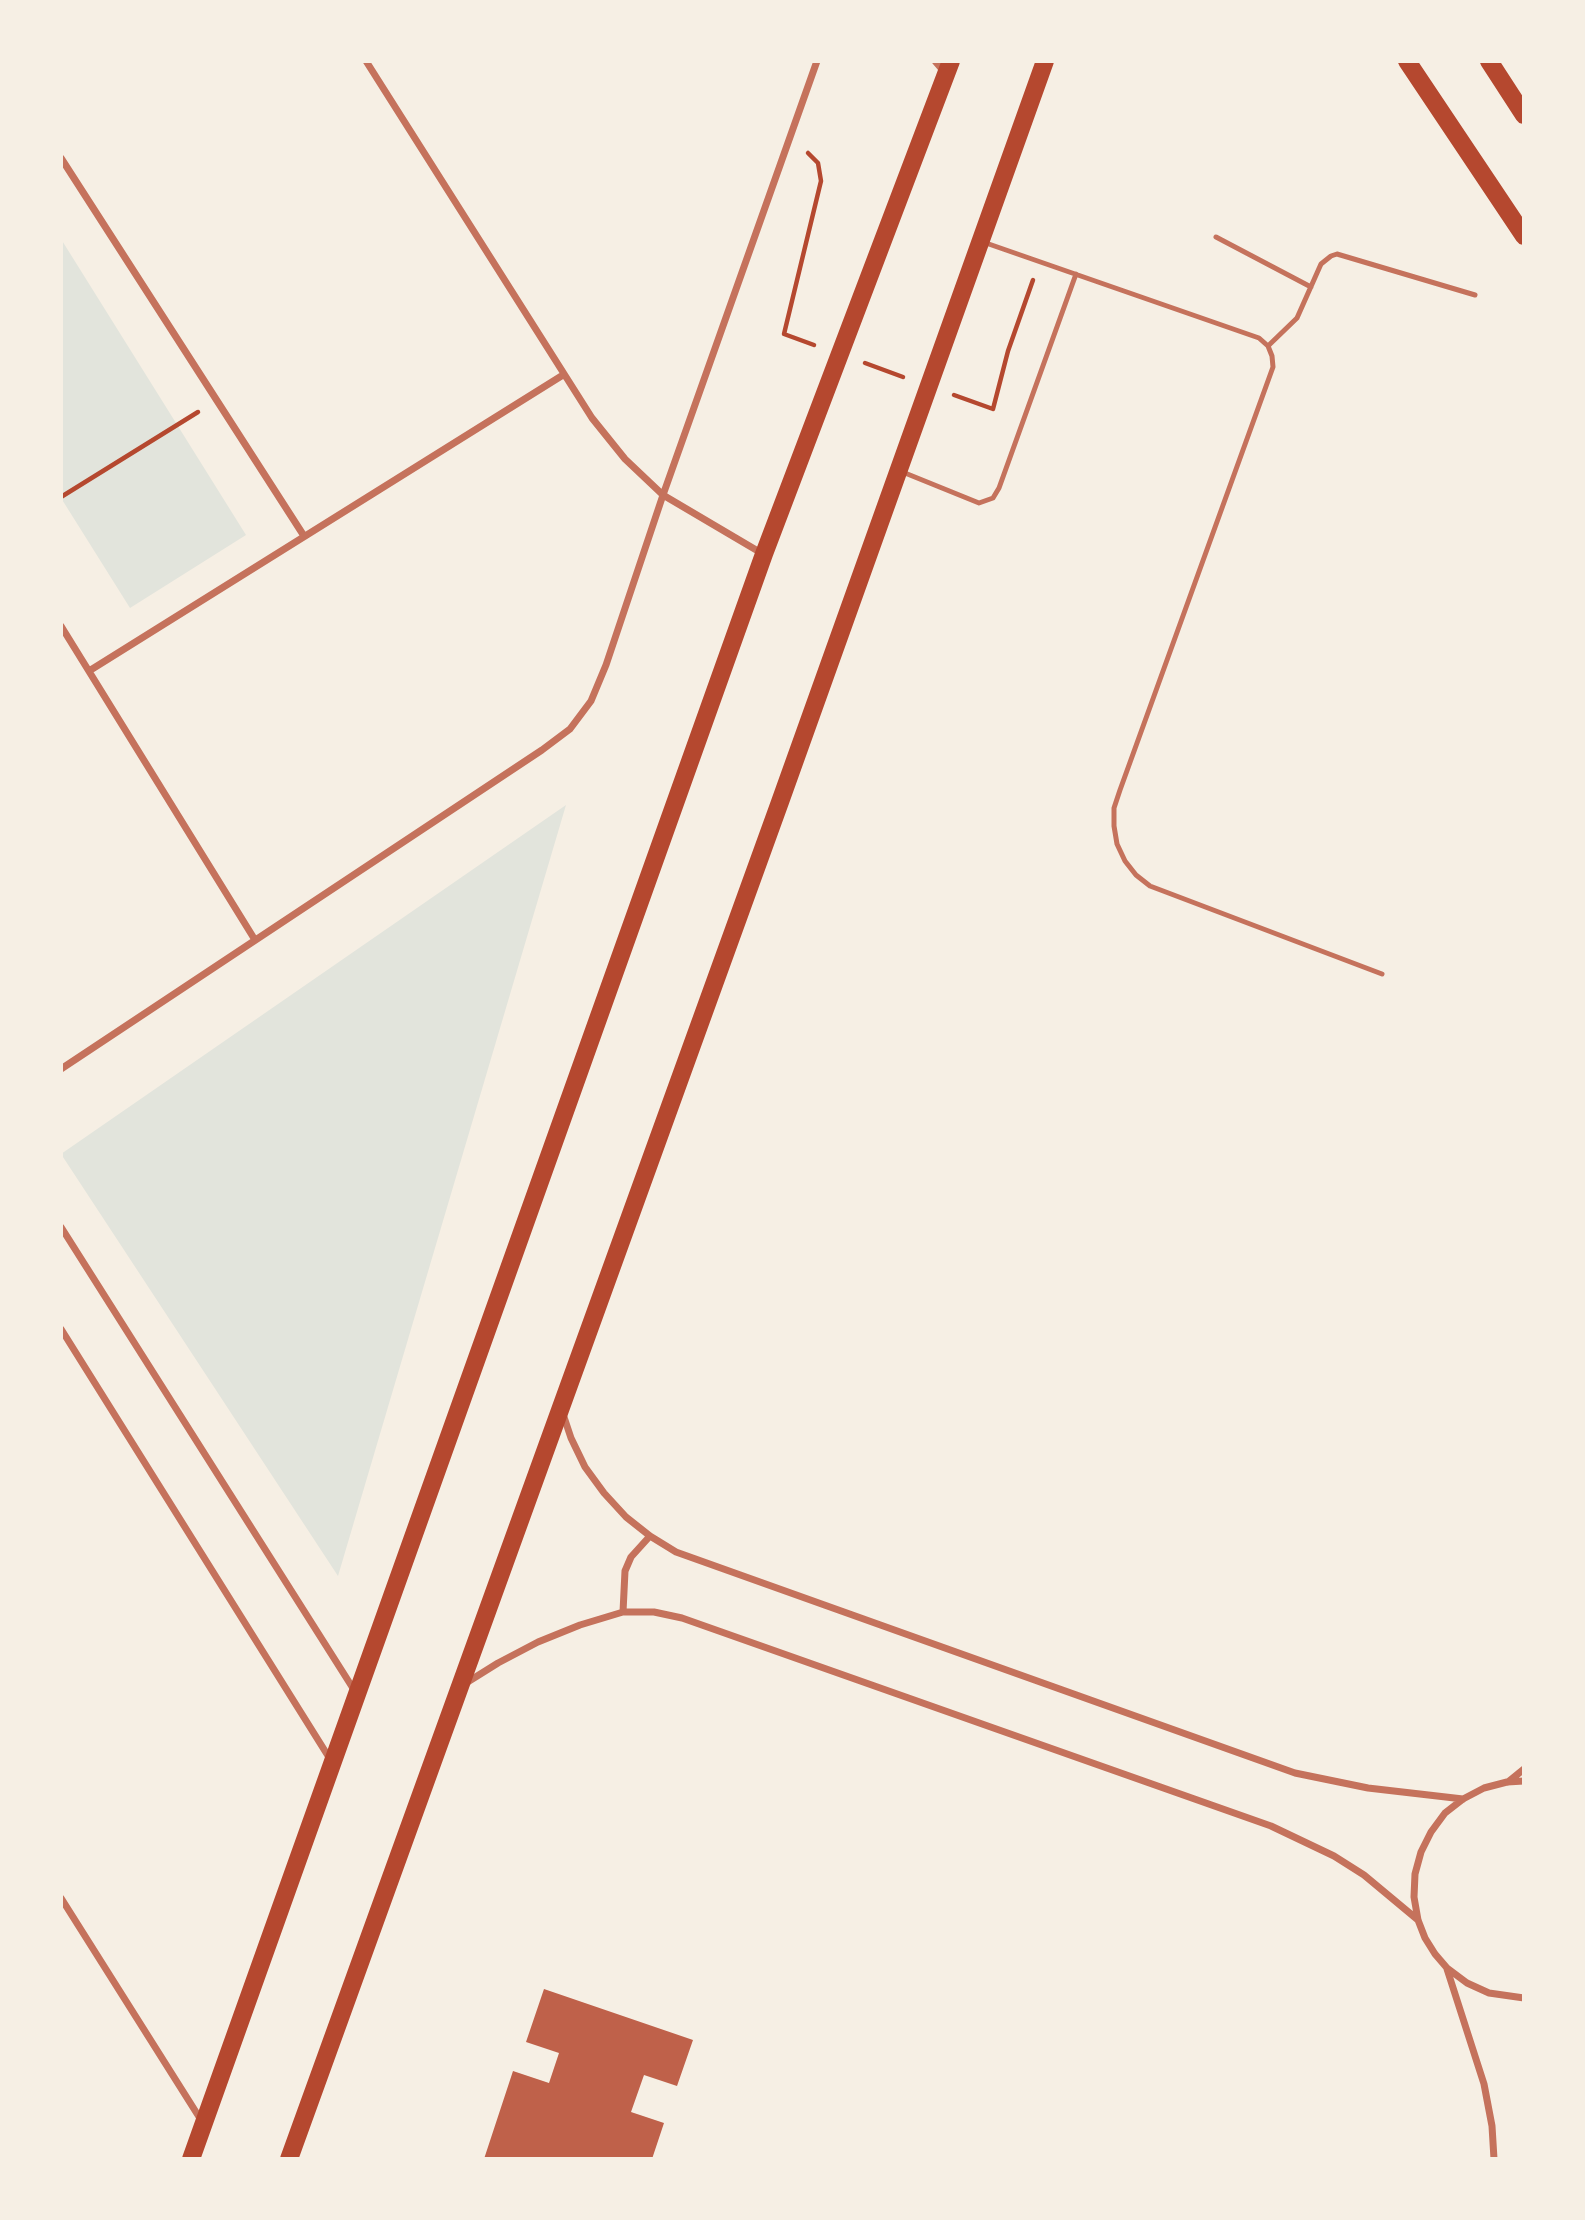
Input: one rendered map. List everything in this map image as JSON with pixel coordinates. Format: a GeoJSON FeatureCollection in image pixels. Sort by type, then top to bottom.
{"type":"FeatureCollection","features":[{"type":"Feature","properties":{"kind":"main road"},"geometry":{"type":"LineString","coordinates":[[289,2159],[1045,61]]}},
{"type":"Feature","properties":{"kind":"main road"},"geometry":{"type":"LineString","coordinates":[[1407,61],[1524,236]]}},
{"type":"Feature","properties":{"kind":"main road"},"geometry":{"type":"LineString","coordinates":[[1489,61],[1524,115]]}},
{"type":"Feature","properties":{"kind":"main road"},"geometry":{"type":"LineString","coordinates":[[191,2159],[764,554],[944,66]]}},
{"type":"Feature","properties":{"kind":"street"},"geometry":{"type":"LineString","coordinates":[[366,61],[563,375],[592,418],[625,459],[663,495],[764,554]]}},
{"type":"Feature","properties":{"kind":"street"},"geometry":{"type":"LineString","coordinates":[[61,1069],[570,729],[591,701],[606,665],[663,495],[817,61]]}},
{"type":"Feature","properties":{"kind":"street"},"geometry":{"type":"LineString","coordinates":[[61,158],[304,536]]}},
{"type":"Feature","properties":{"kind":"street"},"geometry":{"type":"LineString","coordinates":[[89,671],[563,375]]}},
{"type":"Feature","properties":{"kind":"street"},"geometry":{"type":"LineString","coordinates":[[61,626],[256,940]]}},
{"type":"Feature","properties":{"kind":"street"},"geometry":{"type":"LineString","coordinates":[[61,1227],[356,1694]]}},
{"type":"Feature","properties":{"kind":"street"},"geometry":{"type":"LineString","coordinates":[[61,1329],[332,1762]]}},
{"type":"Feature","properties":{"kind":"street"},"geometry":{"type":"LineString","coordinates":[[561,1407],[570,1438],[597,1485],[626,1517],[676,1552],[1294,1773],[1368,1788],[1463,1799]]}},
{"type":"Feature","properties":{"kind":"street"},"geometry":{"type":"LineString","coordinates":[[623,1612],[625,1571],[631,1557],[650,1536]]}},
{"type":"Feature","properties":{"kind":"street"},"geometry":{"type":"LineString","coordinates":[[460,1687],[538,1642],[580,1625],[623,1612],[654,1612],[704,1625],[1271,1826],[1354,1868],[1392,1896],[1418,1920]]}},
{"type":"Feature","properties":{"kind":"street"},"geometry":{"type":"LineString","coordinates":[[1507,1782],[1524,1769]]}},
{"type":"Feature","properties":{"kind":"street"},"geometry":{"type":"LineString","coordinates":[[1524,1782],[1507,1782],[1484,1788],[1463,1799],[1445,1814],[1431,1832],[1421,1852],[1415,1874],[1414,1897],[1418,1920],[1435,1954],[1447,1968],[1467,1983],[1489,1993],[1524,1998]]}},
{"type":"Feature","properties":{"kind":"street"},"geometry":{"type":"LineString","coordinates":[[61,1898],[203,2124]]}},
{"type":"Feature","properties":{"kind":"street"},"geometry":{"type":"LineString","coordinates":[[1447,1968],[1484,2084],[1492,2126],[1494,2159]]}},
{"type":"Feature","properties":{"kind":"lane"},"geometry":{"type":"LineString","coordinates":[[1216,237],[1311,287]]}},
{"type":"Feature","properties":{"kind":"lane"},"geometry":{"type":"LineString","coordinates":[[979,241],[1259,338],[1268,346],[1273,367],[1114,808],[1117,844],[1125,861],[1136,875],[1150,886],[1382,974]]}},
{"type":"Feature","properties":{"kind":"lane"},"geometry":{"type":"LineString","coordinates":[[1268,346],[1297,318],[1321,264],[1337,254],[1475,295]]}},
{"type":"Feature","properties":{"kind":"lane"},"geometry":{"type":"LineString","coordinates":[[898,470],[979,503],[993,498],[999,488],[1076,274]]}},
{"type":"Feature","properties":{"kind":"path"},"geometry":{"type":"LineString","coordinates":[[789,143],[813,157],[818,163],[821,181],[784,334],[823,348]]}},
{"type":"Feature","properties":{"kind":"path"},"geometry":{"type":"LineString","coordinates":[[954,395],[993,409],[1008,351],[1040,261]]}},
{"type":"Feature","properties":{"kind":"path"},"geometry":{"type":"LineString","coordinates":[[862,362],[915,381]]}},
{"type":"Feature","properties":{"kind":"path"},"geometry":{"type":"LineString","coordinates":[[61,497],[216,401]]}},
{"type":"Feature","properties":{"kind":"shaded area"},"geometry":{"type":"Polygon","coordinates":[[[61,239],[246,535],[130,608],[61,498],[61,239]]]}},
{"type":"Feature","properties":{"kind":"shaded area"},"geometry":{"type":"Polygon","coordinates":[[[566,805],[338,1576],[61,1154],[566,805]]]}},
{"type":"Feature","properties":{"kind":"building"},"geometry":{"type":"Polygon","coordinates":[[[544,1989],[693,2040],[677,2086],[644,2075],[631,2112],[664,2123],[652,2159],[484,2159],[513,2071],[549,2083],[559,2053],[526,2042],[544,1989]]]}}]}
